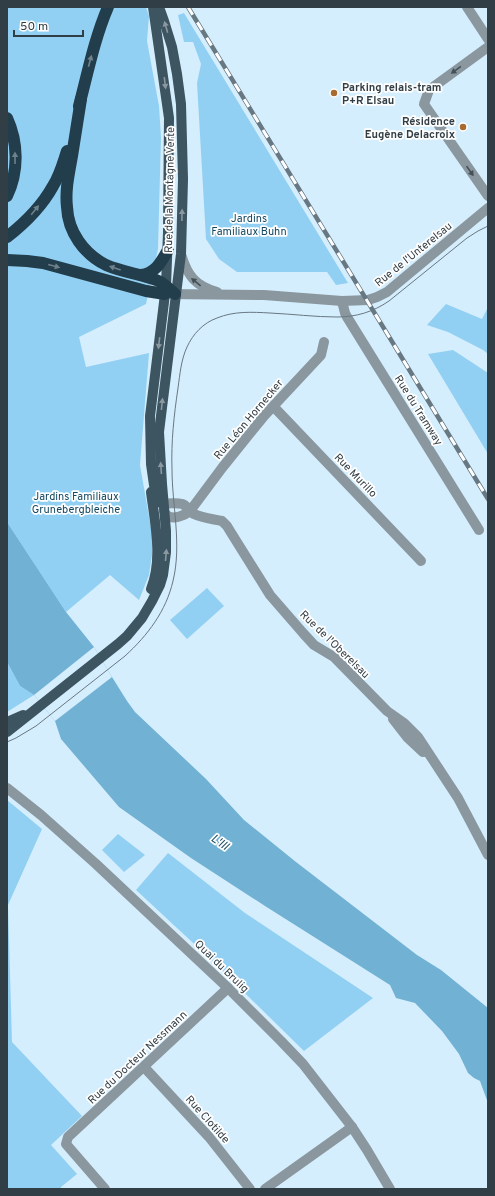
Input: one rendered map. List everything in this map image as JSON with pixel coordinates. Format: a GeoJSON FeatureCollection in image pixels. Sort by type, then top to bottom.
{"type":"FeatureCollection","features":[{"type":"Feature","properties":{"kind":"highway"},"geometry":{"type":"LineString","coordinates":[[7,237],[31,216],[54,186],[67,150],[97,35],[108,7]]}},
{"type":"Feature","properties":{"kind":"highway"},"geometry":{"type":"LineString","coordinates":[[81,99],[68,180],[68,219],[78,240],[85,250],[94,257],[106,265],[157,280],[169,291]]}},
{"type":"Feature","properties":{"kind":"highway"},"geometry":{"type":"LineString","coordinates":[[7,118],[14,138],[15,164],[13,182],[7,196]]}},
{"type":"Feature","properties":{"kind":"highway"},"geometry":{"type":"LineString","coordinates":[[141,275],[147,274],[155,269],[161,263],[168,250]]}},
{"type":"Feature","properties":{"kind":"highway"},"geometry":{"type":"LineString","coordinates":[[7,260],[43,263],[146,291],[169,291]]}},
{"type":"Feature","properties":{"kind":"main road","name":"Rue de la Montagne Verte"},"geometry":{"type":"LineString","coordinates":[[153,7],[169,118],[169,291],[160,374]]}},
{"type":"Feature","properties":{"kind":"main road","name":"Rue de la Montagne Verte"},"geometry":{"type":"LineString","coordinates":[[159,7],[172,47],[181,104],[181,254],[169,291]]}},
{"type":"Feature","properties":{"kind":"main road"},"geometry":{"type":"LineString","coordinates":[[7,732],[118,644],[142,618],[160,585],[163,575],[166,531],[160,505],[146,462],[150,416],[160,374]]}},
{"type":"Feature","properties":{"kind":"main road"},"geometry":{"type":"LineString","coordinates":[[134,627],[155,580],[157,563],[155,523],[160,505],[160,374]]}},
{"type":"Feature","properties":{"kind":"main road"},"geometry":{"type":"LineString","coordinates":[[155,523],[160,505]]}},
{"type":"Feature","properties":{"kind":"main road"},"geometry":{"type":"LineString","coordinates":[[7,722],[39,707]]}},
{"type":"Feature","properties":{"kind":"street"},"geometry":{"type":"LineString","coordinates":[[467,7],[488,39]]}},
{"type":"Feature","properties":{"kind":"street"},"geometry":{"type":"LineString","coordinates":[[488,47],[429,90],[424,104],[488,196]]}},
{"type":"Feature","properties":{"kind":"street","name":"Rue de l'Unterelsau"},"geometry":{"type":"LineString","coordinates":[[169,291],[264,295],[342,301],[368,300],[383,294],[488,208]]}},
{"type":"Feature","properties":{"kind":"street","name":"Rue de l'Unterelsau"},"geometry":{"type":"LineString","coordinates":[[181,254],[185,268],[194,281],[206,288],[226,294]]}},
{"type":"Feature","properties":{"kind":"street","name":"Rue du Tramway"},"geometry":{"type":"LineString","coordinates":[[342,301],[347,317],[479,530]]}},
{"type":"Feature","properties":{"kind":"street","name":"Rue Léon Hornecker"},"geometry":{"type":"LineString","coordinates":[[188,509],[273,406],[321,355],[324,342]]}},
{"type":"Feature","properties":{"kind":"street","name":"Rue Murillo"},"geometry":{"type":"LineString","coordinates":[[273,406],[421,561]]}},
{"type":"Feature","properties":{"kind":"street"},"geometry":{"type":"LineString","coordinates":[[160,505],[168,516],[173,518],[182,515],[188,509]]}},
{"type":"Feature","properties":{"kind":"street","name":"Rue de l'Oberelsau"},"geometry":{"type":"LineString","coordinates":[[188,509],[194,514],[222,521],[227,526],[277,604],[311,642],[334,657],[387,711],[407,737],[434,764],[449,783],[458,798],[488,855]]}},
{"type":"Feature","properties":{"kind":"street","name":"Quai du Brulig"},"geometry":{"type":"LineString","coordinates":[[7,788],[41,815],[96,864],[228,988],[281,1041],[302,1064],[352,1127],[390,1189]]}},
{"type":"Feature","properties":{"kind":"street","name":"Rue du Docteur Nessmann"},"geometry":{"type":"LineString","coordinates":[[105,1189],[66,1144],[68,1137],[228,988]]}},
{"type":"Feature","properties":{"kind":"street","name":"Rue Clotilde"},"geometry":{"type":"LineString","coordinates":[[144,1067],[209,1137],[250,1189]]}},
{"type":"Feature","properties":{"kind":"street"},"geometry":{"type":"LineString","coordinates":[[265,1189],[352,1127]]}},
{"type":"Feature","properties":{"kind":"green space","name":"Jardins Familiaux Grunebergbleiche"},"geometry":{"type":"Polygon","coordinates":[[[7,7],[146,7],[149,16],[147,41],[159,106],[161,137],[158,249],[146,304],[79,337],[86,367],[149,353],[140,465],[153,540],[149,575],[139,600],[110,575],[66,612],[7,522],[7,7]]]}},
{"type":"Feature","properties":{"kind":"green space","name":"Jardins Familiaux Buhn"},"geometry":{"type":"Polygon","coordinates":[[[184,13],[348,283],[336,285],[327,272],[237,272],[219,259],[206,239],[197,83],[201,64],[193,42],[184,42],[178,15],[184,13]]]}},
{"type":"Feature","properties":{"kind":"green space"},"geometry":{"type":"Polygon","coordinates":[[[446,304],[482,319],[488,307],[488,354],[448,332],[427,325],[446,304]]]}},
{"type":"Feature","properties":{"kind":"green space"},"geometry":{"type":"Polygon","coordinates":[[[453,350],[488,373],[488,454],[428,354],[453,350]]]}},
{"type":"Feature","properties":{"kind":"green space"},"geometry":{"type":"Polygon","coordinates":[[[207,588],[224,606],[187,639],[170,620],[207,588]]]}},
{"type":"Feature","properties":{"kind":"green space"},"geometry":{"type":"Polygon","coordinates":[[[7,662],[20,686],[34,695],[7,712],[7,662]]]}},
{"type":"Feature","properties":{"kind":"green space"},"geometry":{"type":"Polygon","coordinates":[[[7,800],[42,829],[8,905],[12,1042],[82,1116],[51,1145],[77,1174],[61,1187],[61,1189],[7,1189],[7,800]]]}},
{"type":"Feature","properties":{"kind":"green space"},"geometry":{"type":"Polygon","coordinates":[[[118,834],[145,855],[124,872],[102,850],[118,834]]]}},
{"type":"Feature","properties":{"kind":"green space"},"geometry":{"type":"Polygon","coordinates":[[[168,853],[245,913],[373,998],[304,1051],[205,954],[136,890],[168,853]]]}},
{"type":"Feature","properties":{"kind":"water","name":"L'Ill"},"geometry":{"type":"Polygon","coordinates":[[[7,522],[66,612],[94,647],[135,712],[206,779],[244,820],[296,862],[417,955],[441,970],[488,1008],[488,1103],[480,1081],[468,1073],[459,1054],[442,1031],[415,1003],[396,998],[390,985],[191,858],[119,807],[61,739],[55,721],[34,695],[20,686],[7,662],[7,522]]]}},
{"type":"Feature","properties":{"kind":"pier"},"geometry":{"type":"Polygon","coordinates":[[[94,647],[112,677],[55,721],[34,695],[94,647]]]}},
{"type":"Feature","properties":{"kind":"tram line"},"geometry":{"type":"LineString","coordinates":[[7,742],[36,726],[125,656],[141,640],[155,622],[166,602],[173,581],[177,553],[172,483],[172,439],[175,408],[183,357],[189,342],[195,333],[212,320],[243,312],[337,317],[358,315],[371,311],[389,301],[467,238],[488,226]]}},
{"type":"Feature","properties":{"kind":"railway"},"geometry":{"type":"LineString","coordinates":[[188,7],[488,499]]}},
{"type":"Feature","properties":{"kind":"place","name":"Parking relais-tram P+R Elsau"},"geometry":{"type":"Point","coordinates":[334,93]}},
{"type":"Feature","properties":{"kind":"place","name":"Résidence Eugène Delacroix"},"geometry":{"type":"Point","coordinates":[463,127]}}]}
